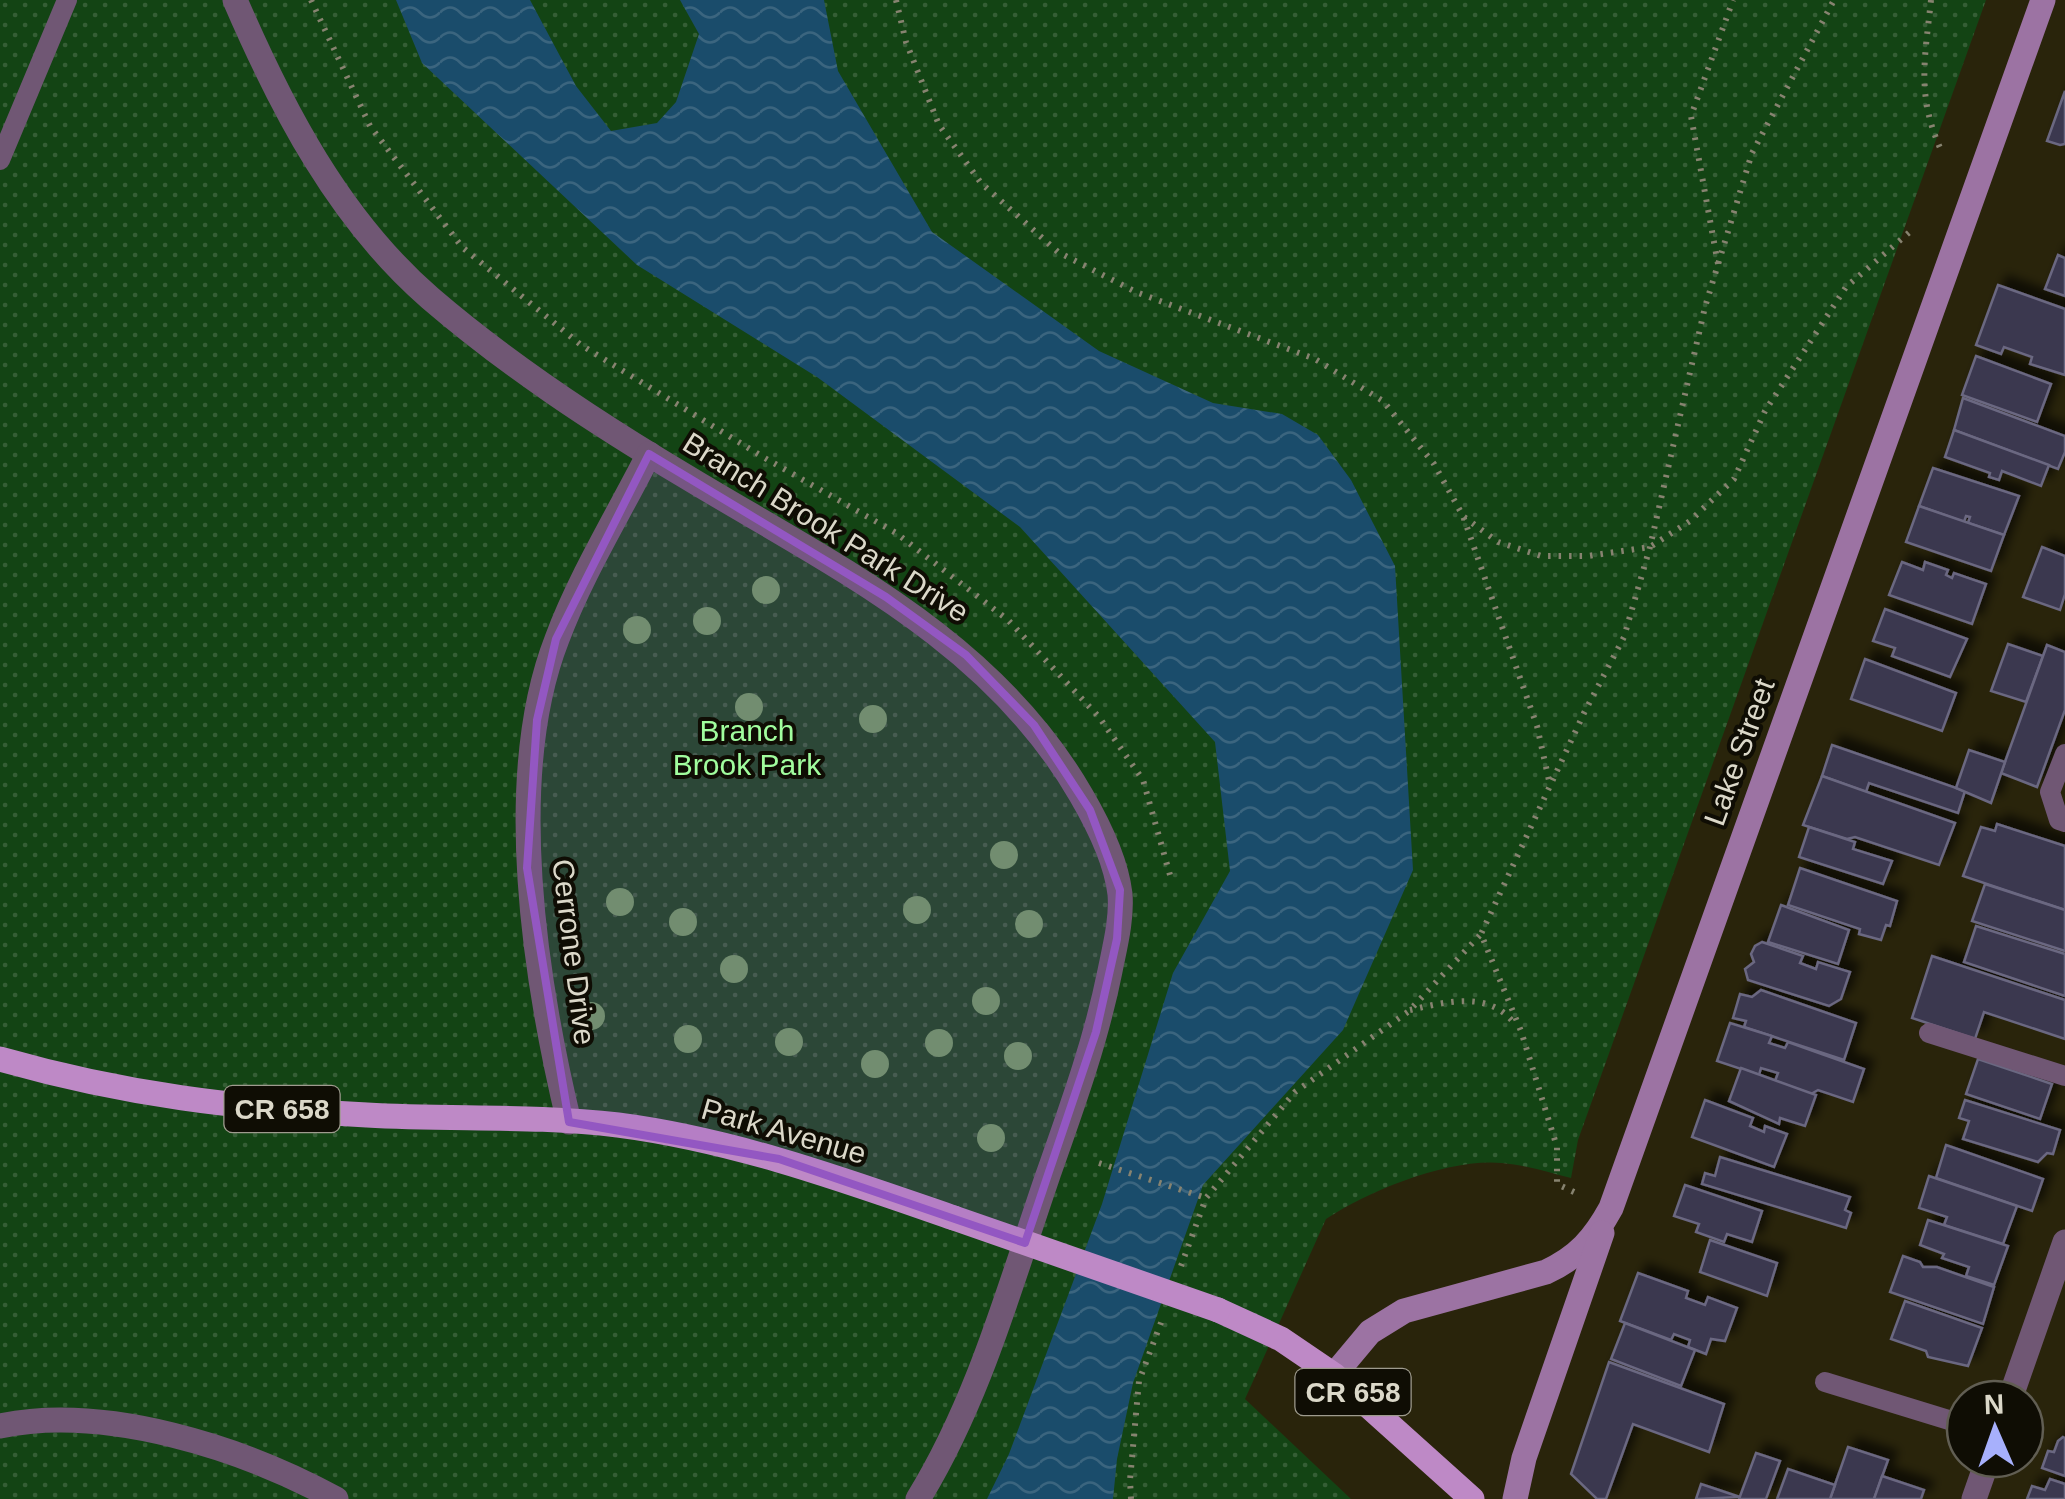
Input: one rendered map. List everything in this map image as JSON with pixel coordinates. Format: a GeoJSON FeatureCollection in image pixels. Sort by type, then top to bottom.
{"type":"FeatureCollection","features":[{"type":"Feature","properties":{"kind":"main road","name":"Park Avenue"},"geometry":{"type":"LineString","coordinates":[[0,1059],[102,1086],[196,1102],[368,1115],[568,1122],[669,1134],[818,1171],[1218,1310],[1282,1340],[1334,1375],[1472,1499]]}},
{"type":"Feature","properties":{"kind":"street","name":"Branch Brook Park Drive"},"geometry":{"type":"LineString","coordinates":[[235,0],[289,113],[329,180],[376,244],[428,297],[490,347],[649,454],[886,597],[977,666],[1014,701],[1056,753],[1090,810],[1120,890],[1112,965],[1086,1066],[984,1358],[956,1429],[918,1499]]}},
{"type":"Feature","properties":{"kind":"street","name":"Lake Street"},"geometry":{"type":"LineString","coordinates":[[1334,1375],[1370,1332],[1404,1310],[1546,1272],[1562,1264],[1589,1243],[1611,1208],[2043,0]]}},
{"type":"Feature","properties":{"kind":"street","name":"Cerrone Drive"},"geometry":{"type":"LineString","coordinates":[[568,1122],[527,868],[535,736],[545,675],[556,639],[649,454]]}},
{"type":"Feature","properties":{"kind":"street"},"geometry":{"type":"LineString","coordinates":[[1515,1499],[1524,1458],[1611,1208]]}},
{"type":"Feature","properties":{"kind":"street"},"geometry":{"type":"LineString","coordinates":[[2017,1379],[2065,1242]]}},
{"type":"Feature","properties":{"kind":"street"},"geometry":{"type":"LineString","coordinates":[[0,1426],[36,1420],[61,1421],[158,1433],[231,1452],[336,1499]]}},
{"type":"Feature","properties":{"kind":"lane"},"geometry":{"type":"LineString","coordinates":[[0,160],[68,0]]}},
{"type":"Feature","properties":{"kind":"lane"},"geometry":{"type":"LineString","coordinates":[[2065,754],[2050,792],[2059,820],[2065,822]]}},
{"type":"Feature","properties":{"kind":"lane"},"geometry":{"type":"LineString","coordinates":[[1929,1033],[2065,1076]]}},
{"type":"Feature","properties":{"kind":"lane"},"geometry":{"type":"LineString","coordinates":[[1825,1382],[1945,1419]]}},
{"type":"Feature","properties":{"kind":"path"},"geometry":{"type":"LineString","coordinates":[[311,0],[370,126],[462,247],[581,346],[896,533],[1008,620],[1099,717],[1143,780],[1170,875]]}},
{"type":"Feature","properties":{"kind":"path"},"geometry":{"type":"LineString","coordinates":[[896,0],[906,42],[939,125],[981,184],[1058,252],[1136,292],[1316,359],[1383,401],[1434,464],[1463,516],[1537,726],[1550,786]]}},
{"type":"Feature","properties":{"kind":"path"},"geometry":{"type":"LineString","coordinates":[[1718,264],[1691,116],[1733,0]]}},
{"type":"Feature","properties":{"kind":"path"},"geometry":{"type":"LineString","coordinates":[[1179,1272],[1206,1198],[1295,1092],[1409,1010],[1481,934],[1624,637],[1650,547],[1705,308],[1752,154],[1834,0]]}},
{"type":"Feature","properties":{"kind":"path"},"geometry":{"type":"LineString","coordinates":[[1932,0],[1922,76],[1928,122],[1942,150]]}},
{"type":"Feature","properties":{"kind":"path"},"geometry":{"type":"LineString","coordinates":[[1463,516],[1498,542],[1541,556],[1588,556],[1650,547],[1690,521],[1734,479],[1765,411],[1846,286],[1912,230]]}},
{"type":"Feature","properties":{"kind":"path"},"geometry":{"type":"LineString","coordinates":[[1481,934],[1521,1031],[1557,1147],[1557,1184],[1574,1192]]}},
{"type":"Feature","properties":{"kind":"path"},"geometry":{"type":"LineString","coordinates":[[1409,1010],[1460,998],[1504,1011],[1521,1031]]}},
{"type":"Feature","properties":{"kind":"path"},"geometry":{"type":"LineString","coordinates":[[1099,1163],[1206,1198]]}},
{"type":"Feature","properties":{"kind":"path"},"geometry":{"type":"LineString","coordinates":[[1131,1499],[1139,1381],[1166,1308]]}},
{"type":"Feature","properties":{"kind":"highlighted area"},"geometry":{"type":"Polygon","coordinates":[[[649,454],[886,597],[966,655],[1034,725],[1090,810],[1120,890],[1117,939],[1096,1032],[1025,1243],[779,1159],[569,1122],[527,868],[537,720],[556,639],[649,454]]]}},
{"type":"Feature","properties":{"kind":"green space","name":"Branch Brook Park"},"geometry":{"type":"Polygon","coordinates":[[[0,0],[1986,0],[1578,1140],[1571,1178],[1502,1163],[1458,1166],[1387,1187],[1326,1219],[1245,1399],[1351,1499],[0,1499],[0,0]]]}},
{"type":"Feature","properties":{"kind":"water"},"geometry":{"type":"Polygon","coordinates":[[[396,0],[530,0],[576,86],[611,131],[657,123],[676,102],[699,34],[680,0],[824,0],[838,71],[932,232],[1099,351],[1213,403],[1282,414],[1318,435],[1351,480],[1395,566],[1413,870],[1343,1030],[1203,1185],[1133,1383],[1113,1499],[987,1499],[1009,1454],[1102,1204],[1173,973],[1230,871],[1215,742],[1020,527],[817,377],[637,265],[422,63],[396,0]]]}},
{"type":"Feature","properties":{"kind":"building"},"geometry":{"type":"Polygon","coordinates":[[[2065,91],[2065,144],[2060,145],[2047,141],[2065,91]]]}},
{"type":"Feature","properties":{"kind":"building"},"geometry":{"type":"Polygon","coordinates":[[[2058,255],[2065,258],[2065,296],[2045,289],[2058,255]]]}},
{"type":"Feature","properties":{"kind":"building"},"geometry":{"type":"Polygon","coordinates":[[[1998,285],[2065,309],[2065,375],[2030,364],[2032,357],[2004,347],[2001,354],[1976,345],[1998,285]]]}},
{"type":"Feature","properties":{"kind":"building"},"geometry":{"type":"Polygon","coordinates":[[[1976,356],[2051,384],[2037,422],[1962,395],[1976,356]]]}},
{"type":"Feature","properties":{"kind":"building"},"geometry":{"type":"Polygon","coordinates":[[[1963,398],[2065,436],[2065,452],[2058,469],[1954,430],[1963,398]]]}},
{"type":"Feature","properties":{"kind":"building"},"geometry":{"type":"Polygon","coordinates":[[[1954,430],[2049,465],[2041,486],[2002,471],[1999,480],[1989,477],[1990,473],[1945,457],[1954,430]]]}},
{"type":"Feature","properties":{"kind":"building"},"geometry":{"type":"Polygon","coordinates":[[[1933,468],[2019,496],[2004,535],[1968,523],[1970,517],[1966,516],[1964,522],[1919,506],[1933,468]]]}},
{"type":"Feature","properties":{"kind":"building"},"geometry":{"type":"Polygon","coordinates":[[[1919,506],[2004,535],[1991,571],[1906,542],[1919,506]]]}},
{"type":"Feature","properties":{"kind":"building"},"geometry":{"type":"Polygon","coordinates":[[[2042,547],[2065,556],[2065,594],[2060,610],[2023,597],[2042,547]]]}},
{"type":"Feature","properties":{"kind":"building"},"geometry":{"type":"Polygon","coordinates":[[[1902,562],[1923,570],[1925,562],[1948,570],[1946,575],[1952,578],[1954,573],[1986,584],[1972,624],[1889,595],[1902,562]]]}},
{"type":"Feature","properties":{"kind":"building"},"geometry":{"type":"Polygon","coordinates":[[[1885,609],[1967,639],[1950,677],[1892,656],[1895,648],[1873,641],[1885,609]]]}},
{"type":"Feature","properties":{"kind":"building"},"geometry":{"type":"Polygon","coordinates":[[[2008,644],[2043,656],[2026,702],[1991,691],[2008,644]]]}},
{"type":"Feature","properties":{"kind":"building"},"geometry":{"type":"Polygon","coordinates":[[[2047,645],[2065,652],[2065,710],[2037,787],[2001,773],[2047,645]]]}},
{"type":"Feature","properties":{"kind":"building"},"geometry":{"type":"Polygon","coordinates":[[[1865,659],[1956,693],[1942,731],[1851,699],[1865,659]]]}},
{"type":"Feature","properties":{"kind":"building"},"geometry":{"type":"Polygon","coordinates":[[[1832,745],[1965,791],[1958,813],[1869,783],[1866,792],[1822,776],[1832,745]]]}},
{"type":"Feature","properties":{"kind":"building"},"geometry":{"type":"Polygon","coordinates":[[[1969,750],[2005,762],[1991,803],[1956,788],[1969,750]]]}},
{"type":"Feature","properties":{"kind":"building"},"geometry":{"type":"Polygon","coordinates":[[[1822,776],[1955,823],[1939,865],[1855,837],[1847,839],[1803,825],[1822,776]]]}},
{"type":"Feature","properties":{"kind":"building"},"geometry":{"type":"Polygon","coordinates":[[[1997,824],[2065,846],[2065,910],[1963,876],[1981,827],[1995,831],[1997,824]]]}},
{"type":"Feature","properties":{"kind":"building"},"geometry":{"type":"Polygon","coordinates":[[[1809,827],[1855,842],[1853,849],[1892,861],[1883,884],[1799,857],[1809,827]]]}},
{"type":"Feature","properties":{"kind":"building"},"geometry":{"type":"Polygon","coordinates":[[[1800,868],[1897,901],[1890,926],[1886,925],[1881,940],[1788,905],[1800,868]]]}},
{"type":"Feature","properties":{"kind":"building"},"geometry":{"type":"Polygon","coordinates":[[[1985,884],[2065,910],[2065,951],[1972,921],[1985,884]]]}},
{"type":"Feature","properties":{"kind":"building"},"geometry":{"type":"Polygon","coordinates":[[[1781,905],[1849,930],[1838,964],[1768,942],[1781,905]]]}},
{"type":"Feature","properties":{"kind":"building"},"geometry":{"type":"Polygon","coordinates":[[[1976,926],[2065,954],[2065,996],[1964,962],[1976,926]]]}},
{"type":"Feature","properties":{"kind":"building"},"geometry":{"type":"Polygon","coordinates":[[[1762,942],[1803,956],[1800,963],[1816,969],[1818,962],[1850,972],[1841,999],[1829,1006],[1748,980],[1745,969],[1754,962],[1751,954],[1762,942]]]}},
{"type":"Feature","properties":{"kind":"building"},"geometry":{"type":"Polygon","coordinates":[[[1932,956],[2065,1000],[2065,1039],[1984,1012],[1975,1039],[1912,1018],[1932,956]]]}},
{"type":"Feature","properties":{"kind":"building"},"geometry":{"type":"Polygon","coordinates":[[[1761,990],[1856,1023],[1844,1060],[1744,1027],[1746,1021],[1733,1018],[1740,994],[1752,997],[1761,990]]]}},
{"type":"Feature","properties":{"kind":"building"},"geometry":{"type":"Polygon","coordinates":[[[1730,1023],[1772,1036],[1769,1043],[1785,1048],[1788,1042],[1864,1069],[1853,1102],[1818,1090],[1811,1094],[1775,1081],[1778,1073],[1761,1068],[1759,1075],[1717,1061],[1730,1023]]]}},
{"type":"Feature","properties":{"kind":"building"},"geometry":{"type":"Polygon","coordinates":[[[1978,1059],[2052,1084],[2040,1119],[1966,1094],[1978,1059]]]}},
{"type":"Feature","properties":{"kind":"building"},"geometry":{"type":"Polygon","coordinates":[[[1741,1068],[1816,1095],[1805,1126],[1780,1118],[1779,1124],[1729,1101],[1741,1068]]]}},
{"type":"Feature","properties":{"kind":"building"},"geometry":{"type":"Polygon","coordinates":[[[1705,1100],[1753,1118],[1750,1126],[1764,1132],[1765,1126],[1787,1134],[1774,1167],[1692,1137],[1705,1100]]]}},
{"type":"Feature","properties":{"kind":"building"},"geometry":{"type":"Polygon","coordinates":[[[1965,1100],[2060,1130],[2053,1154],[2047,1153],[2038,1162],[1963,1139],[1969,1121],[1959,1118],[1965,1100]]]}},
{"type":"Feature","properties":{"kind":"building"},"geometry":{"type":"Polygon","coordinates":[[[1946,1145],[2043,1179],[2032,1211],[1936,1178],[1946,1145]]]}},
{"type":"Feature","properties":{"kind":"building"},"geometry":{"type":"Polygon","coordinates":[[[1720,1157],[1850,1197],[1845,1210],[1851,1213],[1846,1228],[1702,1184],[1705,1173],[1715,1176],[1720,1157]]]}},
{"type":"Feature","properties":{"kind":"building"},"geometry":{"type":"Polygon","coordinates":[[[1929,1176],[2017,1206],[2003,1244],[1944,1225],[1947,1217],[1919,1208],[1929,1176]]]}},
{"type":"Feature","properties":{"kind":"building"},"geometry":{"type":"Polygon","coordinates":[[[1685,1185],[1762,1211],[1752,1242],[1727,1234],[1724,1242],[1696,1232],[1699,1224],[1674,1216],[1685,1185]]]}},
{"type":"Feature","properties":{"kind":"building"},"geometry":{"type":"Polygon","coordinates":[[[1928,1220],[2008,1246],[1994,1285],[1966,1276],[1969,1267],[1920,1245],[1928,1220]]]}},
{"type":"Feature","properties":{"kind":"building"},"geometry":{"type":"Polygon","coordinates":[[[1710,1240],[1777,1263],[1767,1296],[1700,1272],[1710,1240]]]}},
{"type":"Feature","properties":{"kind":"building"},"geometry":{"type":"Polygon","coordinates":[[[1903,1256],[1923,1267],[1937,1267],[1994,1287],[1983,1324],[1890,1292],[1903,1256]]]}},
{"type":"Feature","properties":{"kind":"building"},"geometry":{"type":"Polygon","coordinates":[[[1638,1273],[1688,1291],[1686,1298],[1705,1305],[1708,1297],[1737,1308],[1725,1341],[1711,1339],[1706,1354],[1688,1347],[1690,1340],[1674,1334],[1671,1340],[1620,1321],[1638,1273]]]}},
{"type":"Feature","properties":{"kind":"building"},"geometry":{"type":"Polygon","coordinates":[[[1905,1301],[1982,1328],[1968,1366],[1928,1357],[1926,1351],[1891,1339],[1905,1301]]]}},
{"type":"Feature","properties":{"kind":"building"},"geometry":{"type":"Polygon","coordinates":[[[1625,1323],[1695,1350],[1681,1386],[1611,1359],[1625,1323]]]}},
{"type":"Feature","properties":{"kind":"building"},"geometry":{"type":"Polygon","coordinates":[[[1609,1362],[1724,1404],[1709,1452],[1633,1424],[1606,1499],[1597,1499],[1571,1474],[1609,1362]]]}},
{"type":"Feature","properties":{"kind":"building"},"geometry":{"type":"Polygon","coordinates":[[[2065,1438],[2065,1476],[2045,1469],[2048,1451],[2054,1452],[2058,1441],[2065,1438]]]}},
{"type":"Feature","properties":{"kind":"building"},"geometry":{"type":"Polygon","coordinates":[[[1848,1447],[1888,1460],[1874,1499],[1830,1499],[1848,1447]]]}},
{"type":"Feature","properties":{"kind":"building"},"geometry":{"type":"Polygon","coordinates":[[[1756,1453],[1780,1461],[1766,1499],[1739,1499],[1756,1453]]]}},
{"type":"Feature","properties":{"kind":"building"},"geometry":{"type":"Polygon","coordinates":[[[1788,1469],[1835,1485],[1830,1499],[1777,1499],[1788,1469]]]}},
{"type":"Feature","properties":{"kind":"building"},"geometry":{"type":"Polygon","coordinates":[[[1882,1476],[1924,1490],[1921,1499],[1874,1499],[1882,1476]]]}},
{"type":"Feature","properties":{"kind":"building"},"geometry":{"type":"Polygon","coordinates":[[[2050,1479],[2065,1484],[2065,1499],[2027,1499],[2032,1486],[2045,1490],[2050,1479]]]}},
{"type":"Feature","properties":{"kind":"building"},"geometry":{"type":"Polygon","coordinates":[[[1701,1484],[1740,1497],[1696,1499],[1701,1484]]]}}]}
